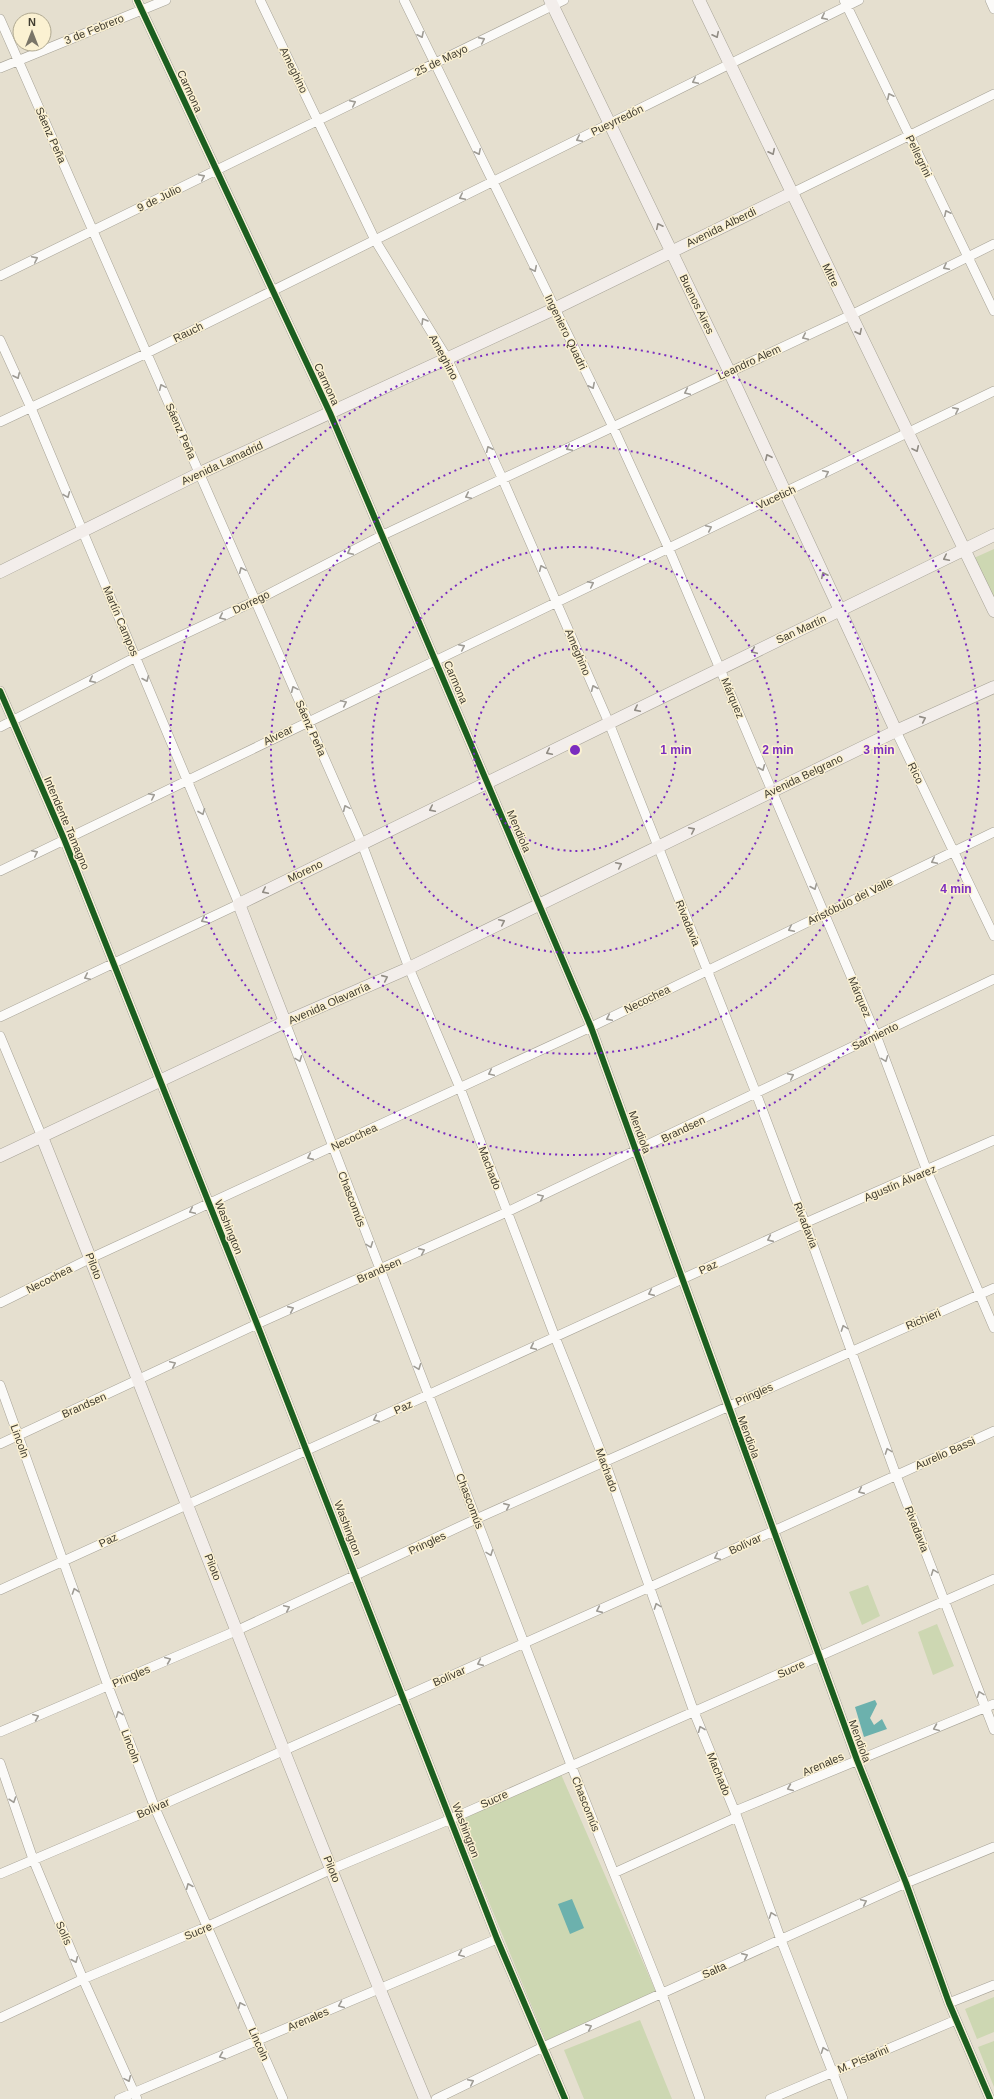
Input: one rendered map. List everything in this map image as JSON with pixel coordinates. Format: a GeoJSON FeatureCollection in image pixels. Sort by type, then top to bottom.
{"type":"FeatureCollection","features":[{"type":"Feature","properties":{"kind":"main road","name":"Mitre"},"geometry":{"type":"LineString","coordinates":[[699,0],[994,611]]}},
{"type":"Feature","properties":{"kind":"main road","name":"Buenos Aires"},"geometry":{"type":"LineString","coordinates":[[556,2],[610,124],[729,371],[841,610]]}},
{"type":"Feature","properties":{"kind":"main road","name":"Avenida Alberdi"},"geometry":{"type":"LineString","coordinates":[[447,358],[554,309],[792,193]]}},
{"type":"Feature","properties":{"kind":"main road","name":"Avenida Lamadrid"},"geometry":{"type":"LineString","coordinates":[[0,572],[200,473],[447,358]]}},
{"type":"Feature","properties":{"kind":"main road","name":"San Martín"},"geometry":{"type":"LineString","coordinates":[[609,723],[994,535]]}},
{"type":"Feature","properties":{"kind":"main road","name":"Rico"},"geometry":{"type":"LineString","coordinates":[[841,610],[896,731]]}},
{"type":"Feature","properties":{"kind":"main road","name":"Avenida Belgrano"},"geometry":{"type":"LineString","coordinates":[[657,847],[896,731],[994,687]]}},
{"type":"Feature","properties":{"kind":"main road","name":"Moreno"},"geometry":{"type":"LineString","coordinates":[[239,904],[609,723]]}},
{"type":"Feature","properties":{"kind":"main road","name":"Avenida Olavarría"},"geometry":{"type":"LineString","coordinates":[[0,1156],[161,1082],[285,1022],[409,968],[657,847]]}},
{"type":"Feature","properties":{"kind":"main road","name":"Chascomús"},"geometry":{"type":"LineString","coordinates":[[239,904],[285,1022]]}},
{"type":"Feature","properties":{"kind":"main road","name":"Piloto"},"geometry":{"type":"LineString","coordinates":[[42,1137],[238,1630],[283,1750],[425,2099]]}},
{"type":"Feature","properties":{"kind":"street","name":"Carmona"},"geometry":{"type":"LineString","coordinates":[[137,0],[330,412],[487,782]]}},
{"type":"Feature","properties":{"kind":"street","name":"3 de Febrero"},"geometry":{"type":"LineString","coordinates":[[0,68],[166,0]]}},
{"type":"Feature","properties":{"kind":"street","name":"Ameghino"},"geometry":{"type":"LineString","coordinates":[[260,0],[375,240],[447,358],[503,480],[609,723]]}},
{"type":"Feature","properties":{"kind":"street","name":"Ingeniero Quadri"},"geometry":{"type":"LineString","coordinates":[[404,0],[613,427],[668,546],[720,668]]}},
{"type":"Feature","properties":{"kind":"street","name":"Pueyrredón"},"geometry":{"type":"LineString","coordinates":[[375,240],[730,64],[846,3],[859,0]]}},
{"type":"Feature","properties":{"kind":"street"},"geometry":{"type":"LineString","coordinates":[[990,0],[994,9]]}},
{"type":"Feature","properties":{"kind":"street","name":"25 de Mayo"},"geometry":{"type":"LineString","coordinates":[[318,120],[556,2]]}},
{"type":"Feature","properties":{"kind":"street","name":"Pellegrini"},"geometry":{"type":"LineString","coordinates":[[846,3],[994,311]]}},
{"type":"Feature","properties":{"kind":"street","name":"Sáenz Peña"},"geometry":{"type":"LineString","coordinates":[[0,19],[362,844]]}},
{"type":"Feature","properties":{"kind":"street","name":"Avenida Alberdi"},"geometry":{"type":"LineString","coordinates":[[792,193],[994,94]]}},
{"type":"Feature","properties":{"kind":"street","name":"9 de Julio"},"geometry":{"type":"LineString","coordinates":[[0,276],[318,120]]}},
{"type":"Feature","properties":{"kind":"street","name":"Rauch"},"geometry":{"type":"LineString","coordinates":[[0,422],[147,353],[375,240]]}},
{"type":"Feature","properties":{"kind":"street","name":"Leandro Alem"},"geometry":{"type":"LineString","coordinates":[[503,480],[729,371],[851,315],[994,244]]}},
{"type":"Feature","properties":{"kind":"street","name":"Martín Campos"},"geometry":{"type":"LineString","coordinates":[[0,340],[32,408],[82,531],[188,779],[239,904]]}},
{"type":"Feature","properties":{"kind":"street","name":"Vucetich"},"geometry":{"type":"LineString","coordinates":[[556,601],[668,546],[785,493],[994,391]]}},
{"type":"Feature","properties":{"kind":"street","name":"Dorrego"},"geometry":{"type":"LineString","coordinates":[[0,727],[136,657],[255,601],[383,535],[503,480]]}},
{"type":"Feature","properties":{"kind":"street","name":"Alvear"},"geometry":{"type":"LineString","coordinates":[[0,871],[308,720],[436,660],[556,601]]}},
{"type":"Feature","properties":{"kind":"street","name":"Márquez"},"geometry":{"type":"LineString","coordinates":[[720,668],[876,1035],[927,1171],[994,1328]]}},
{"type":"Feature","properties":{"kind":"street","name":"Intendente Tamagno"},"geometry":{"type":"LineString","coordinates":[[0,690],[64,839],[114,964]]}},
{"type":"Feature","properties":{"kind":"street","name":"Rivadavia"},"geometry":{"type":"LineString","coordinates":[[609,723],[756,1093],[852,1350],[896,1475],[945,1600],[990,1706],[994,1730]]}},
{"type":"Feature","properties":{"kind":"street","name":"Rico"},"geometry":{"type":"LineString","coordinates":[[896,731],[994,936]]}},
{"type":"Feature","properties":{"kind":"street","name":"Mendiola"},"geometry":{"type":"LineString","coordinates":[[487,782],[591,1027],[772,1531],[857,1760],[906,1883],[949,2003],[990,2099]]}},
{"type":"Feature","properties":{"kind":"street","name":"Aristóbulo del Valle"},"geometry":{"type":"LineString","coordinates":[[707,970],[994,832]]}},
{"type":"Feature","properties":{"kind":"street","name":"Machado"},"geometry":{"type":"LineString","coordinates":[[362,844],[409,968],[460,1088],[555,1337],[605,1462],[694,1712],[736,1814],[781,1940],[843,2099]]}},
{"type":"Feature","properties":{"kind":"street","name":"Moreno"},"geometry":{"type":"LineString","coordinates":[[0,1017],[239,904]]}},
{"type":"Feature","properties":{"kind":"street","name":"Washington"},"geometry":{"type":"LineString","coordinates":[[114,964],[356,1576],[497,1939],[565,2099]]}},
{"type":"Feature","properties":{"kind":"street","name":"Necochea"},"geometry":{"type":"LineString","coordinates":[[0,1303],[91,1258],[591,1027],[707,970]]}},
{"type":"Feature","properties":{"kind":"street","name":"Sarmiento"},"geometry":{"type":"LineString","coordinates":[[756,1093],[994,979]]}},
{"type":"Feature","properties":{"kind":"street","name":"Chascomús"},"geometry":{"type":"LineString","coordinates":[[285,1022],[571,1765],[662,1994],[700,2099]]}},
{"type":"Feature","properties":{"kind":"street","name":"Piloto"},"geometry":{"type":"LineString","coordinates":[[0,1036],[42,1137]]}},
{"type":"Feature","properties":{"kind":"street","name":"Brandsen"},"geometry":{"type":"LineString","coordinates":[[0,1444],[138,1381],[257,1324],[380,1270],[637,1152],[756,1093]]}},
{"type":"Feature","properties":{"kind":"street","name":"Agustín Álvarez"},"geometry":{"type":"LineString","coordinates":[[805,1223],[927,1171],[994,1140]]}},
{"type":"Feature","properties":{"kind":"street","name":"Paz"},"geometry":{"type":"LineString","coordinates":[[0,1590],[805,1223]]}},
{"type":"Feature","properties":{"kind":"street","name":"Richieri"},"geometry":{"type":"LineString","coordinates":[[852,1350],[994,1288]]}},
{"type":"Feature","properties":{"kind":"street","name":"Pringles"},"geometry":{"type":"LineString","coordinates":[[0,1732],[238,1630],[476,1519],[852,1350]]}},
{"type":"Feature","properties":{"kind":"street","name":"Lincoln"},"geometry":{"type":"LineString","coordinates":[[0,1385],[108,1686],[155,1808],[206,1927],[258,2040],[283,2099]]}},
{"type":"Feature","properties":{"kind":"street","name":"Aurelio Bassi"},"geometry":{"type":"LineString","coordinates":[[896,1475],[994,1431]]}},
{"type":"Feature","properties":{"kind":"street","name":"Bolívar"},"geometry":{"type":"LineString","coordinates":[[0,1874],[155,1808],[650,1588],[896,1475]]}},
{"type":"Feature","properties":{"kind":"street","name":"Sucre"},"geometry":{"type":"LineString","coordinates":[[0,2018],[83,1979],[206,1927],[332,1869],[451,1819],[994,1579]]}},
{"type":"Feature","properties":{"kind":"street","name":"Arenales"},"geometry":{"type":"LineString","coordinates":[[614,1873],[736,1814],[857,1760],[990,1706]]}},
{"type":"Feature","properties":{"kind":"street","name":"Solís"},"geometry":{"type":"LineString","coordinates":[[0,1763],[33,1859],[83,1979],[136,2096]]}},
{"type":"Feature","properties":{"kind":"street","name":"Salta"},"geometry":{"type":"LineString","coordinates":[[436,2099],[544,2047],[906,1883],[994,1847]]}},
{"type":"Feature","properties":{"kind":"street","name":"Arenales"},"geometry":{"type":"LineString","coordinates":[[119,2099],[136,2096],[258,2040],[497,1939]]}},
{"type":"Feature","properties":{"kind":"street"},"geometry":{"type":"LineString","coordinates":[[949,2003],[994,1985]]}},
{"type":"Feature","properties":{"kind":"street","name":"M. Pistarini"},"geometry":{"type":"LineString","coordinates":[[770,2099],[956,2020]]}},
{"type":"Feature","properties":{"kind":"green space"},"geometry":{"type":"Polygon","coordinates":[[[994,549],[994,600],[974,558],[994,549]]]}},
{"type":"Feature","properties":{"kind":"green space"},"geometry":{"type":"Polygon","coordinates":[[[868,1585],[880,1616],[862,1625],[849,1592],[868,1585]]]}},
{"type":"Feature","properties":{"kind":"green space"},"geometry":{"type":"Polygon","coordinates":[[[937,1624],[954,1666],[933,1675],[918,1632],[937,1624]]]}},
{"type":"Feature","properties":{"kind":"green space"},"geometry":{"type":"Polygon","coordinates":[[[560,1772],[656,1992],[546,2041],[454,1817],[560,1772]]]}},
{"type":"Feature","properties":{"kind":"green space"},"geometry":{"type":"Polygon","coordinates":[[[994,1997],[994,2032],[977,2039],[965,2009],[994,1997]]]}},
{"type":"Feature","properties":{"kind":"green space"},"geometry":{"type":"Polygon","coordinates":[[[640,2020],[672,2099],[584,2099],[564,2050],[640,2020]]]}},
{"type":"Feature","properties":{"kind":"green space"},"geometry":{"type":"Polygon","coordinates":[[[994,2041],[994,2087],[978,2047],[994,2041]]]}},
{"type":"Feature","properties":{"kind":"water"},"geometry":{"type":"Polygon","coordinates":[[[875,1700],[877,1704],[870,1718],[874,1725],[882,1719],[887,1729],[864,1737],[855,1707],[875,1700]]]}},
{"type":"Feature","properties":{"kind":"water"},"geometry":{"type":"Polygon","coordinates":[[[572,1899],[584,1928],[570,1934],[558,1904],[572,1899]]]}},
{"type":"Feature","properties":{"kind":"cycle path"},"geometry":{"type":"LineString","coordinates":[[137,0],[330,413],[591,1027],[857,1760],[906,1883],[949,2003],[990,2099]]}},
{"type":"Feature","properties":{"kind":"cycle path"},"geometry":{"type":"LineString","coordinates":[[0,691],[64,839],[257,1324],[497,1939],[565,2099]]}}]}
